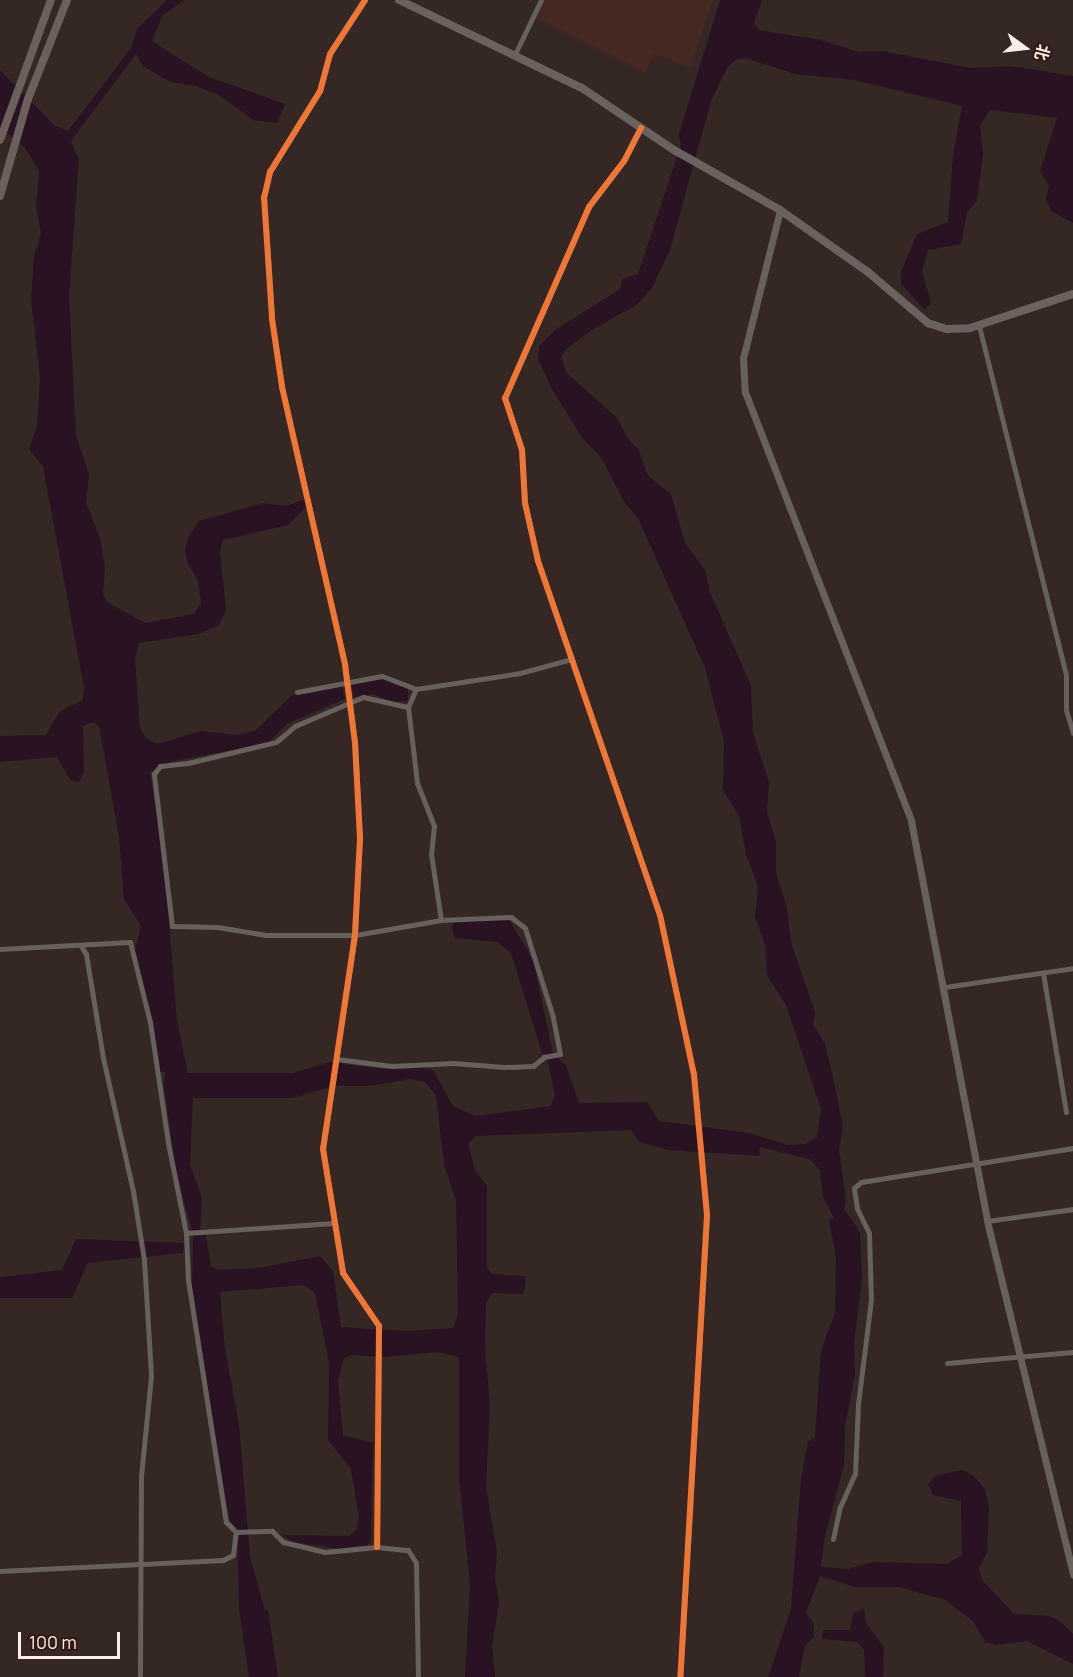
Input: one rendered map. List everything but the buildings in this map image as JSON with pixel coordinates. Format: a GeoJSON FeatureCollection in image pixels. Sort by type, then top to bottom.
{"type":"FeatureCollection","features":[{"type":"Feature","properties":{"kind":"main road"},"geometry":{"type":"LineString","coordinates":[[0,140],[19,82],[51,0]]}},
{"type":"Feature","properties":{"kind":"main road"},"geometry":{"type":"LineString","coordinates":[[0,196],[31,90],[67,0]]}},
{"type":"Feature","properties":{"kind":"main road"},"geometry":{"type":"LineString","coordinates":[[399,0],[582,88],[674,150],[780,210],[868,272],[928,323],[953,330],[979,326],[1073,294]]}},
{"type":"Feature","properties":{"kind":"street"},"geometry":{"type":"LineString","coordinates":[[365,0],[330,54],[320,91],[270,172],[264,197],[272,319],[282,387],[351,701],[360,824],[355,935],[323,1149],[345,1278],[379,1326],[377,1547]]}},
{"type":"Feature","properties":{"kind":"street"},"geometry":{"type":"LineString","coordinates":[[514,54],[541,0]]}},
{"type":"Feature","properties":{"kind":"street"},"geometry":{"type":"LineString","coordinates":[[641,128],[624,161],[589,207],[505,395],[522,450],[525,503],[534,546],[660,915],[694,1075],[704,1160],[706,1230],[680,1677]]}},
{"type":"Feature","properties":{"kind":"street"},"geometry":{"type":"LineString","coordinates":[[780,210],[743,358],[745,392],[911,821],[945,987],[987,1221],[1073,1575]]}},
{"type":"Feature","properties":{"kind":"street"},"geometry":{"type":"LineString","coordinates":[[979,326],[1066,675],[1066,710],[1073,733]]}},
{"type":"Feature","properties":{"kind":"street"},"geometry":{"type":"LineString","coordinates":[[297,692],[347,680],[387,676],[416,689],[520,673],[572,659]]}},
{"type":"Feature","properties":{"kind":"street"},"geometry":{"type":"LineString","coordinates":[[416,689],[408,707],[417,783],[433,821],[431,854],[441,920]]}},
{"type":"Feature","properties":{"kind":"street"},"geometry":{"type":"LineString","coordinates":[[337,1060],[392,1066],[454,1063],[504,1067],[533,1066],[544,1057],[560,1054],[553,1017],[522,925],[511,917],[441,920],[355,935],[266,935],[218,927],[172,926],[153,782],[154,771],[160,766],[188,764],[276,742],[295,726],[351,701],[368,696],[408,707]]}},
{"type":"Feature","properties":{"kind":"street"},"geometry":{"type":"LineString","coordinates":[[0,950],[130,942],[150,1022],[168,1143],[188,1233],[188,1280],[226,1522],[235,1532],[272,1531],[283,1542],[325,1552],[377,1547],[408,1550],[416,1560],[418,1677]]}},
{"type":"Feature","properties":{"kind":"street"},"geometry":{"type":"LineString","coordinates":[[81,946],[86,954],[97,1026],[144,1260],[151,1376],[141,1477],[140,1677]]}},
{"type":"Feature","properties":{"kind":"street"},"geometry":{"type":"LineString","coordinates":[[945,987],[1073,968]]}},
{"type":"Feature","properties":{"kind":"street"},"geometry":{"type":"LineString","coordinates":[[1043,972],[1066,1112]]}},
{"type":"Feature","properties":{"kind":"street"},"geometry":{"type":"LineString","coordinates":[[833,1539],[840,1507],[855,1473],[858,1404],[871,1300],[868,1233],[856,1208],[855,1188],[861,1182],[1073,1148]]}},
{"type":"Feature","properties":{"kind":"street"},"geometry":{"type":"LineString","coordinates":[[987,1221],[1073,1209]]}},
{"type":"Feature","properties":{"kind":"street"},"geometry":{"type":"LineString","coordinates":[[188,1233],[334,1223]]}},
{"type":"Feature","properties":{"kind":"street"},"geometry":{"type":"LineString","coordinates":[[947,1363],[1073,1352]]}},
{"type":"Feature","properties":{"kind":"street"},"geometry":{"type":"LineString","coordinates":[[0,1571],[229,1559],[235,1532]]}},
{"type":"Feature","properties":{"kind":"shaded area"},"geometry":{"type":"Polygon","coordinates":[[[167,0],[184,0],[162,16],[152,41],[207,76],[285,104],[277,123],[253,120],[219,95],[196,86],[170,82],[143,66],[136,54],[71,141],[79,159],[69,296],[76,435],[89,474],[86,503],[100,538],[105,568],[103,594],[107,602],[145,623],[194,614],[201,603],[198,581],[187,562],[185,549],[189,536],[199,521],[263,503],[287,506],[305,499],[306,507],[288,525],[223,540],[220,552],[226,610],[219,625],[199,634],[139,643],[135,659],[140,728],[146,739],[158,744],[200,731],[239,735],[256,730],[291,696],[342,684],[345,699],[288,723],[268,743],[170,762],[150,772],[164,860],[177,1021],[188,1073],[293,1073],[330,1062],[380,1069],[423,1067],[433,1070],[453,1106],[475,1116],[551,1106],[555,1095],[546,1054],[542,1053],[511,953],[498,942],[455,938],[452,930],[453,922],[509,919],[533,960],[553,1053],[566,1065],[579,1103],[647,1102],[659,1121],[749,1133],[788,1145],[805,1144],[817,1137],[821,1109],[786,1005],[767,975],[765,945],[755,917],[758,887],[746,854],[739,816],[723,790],[724,741],[705,668],[638,518],[625,503],[600,456],[583,439],[553,391],[538,359],[539,346],[555,330],[620,289],[622,279],[638,274],[681,145],[679,134],[720,0],[762,0],[754,23],[759,30],[821,40],[859,52],[882,51],[971,68],[1011,66],[1073,76],[1073,223],[1051,211],[1046,199],[1049,186],[1040,171],[1057,118],[990,110],[980,126],[983,154],[977,201],[967,212],[961,244],[928,250],[922,272],[931,303],[924,309],[901,284],[901,272],[917,234],[948,222],[953,155],[962,106],[854,80],[795,74],[746,58],[735,60],[727,68],[711,101],[670,250],[652,288],[638,304],[592,330],[566,349],[561,357],[566,372],[618,419],[628,439],[639,450],[648,476],[671,494],[685,543],[705,570],[710,592],[751,686],[753,733],[769,782],[767,811],[776,842],[776,873],[787,908],[791,942],[815,1012],[813,1024],[825,1044],[833,1077],[843,1127],[839,1149],[846,1200],[844,1209],[860,1232],[862,1279],[854,1343],[855,1375],[845,1426],[844,1465],[825,1536],[821,1567],[848,1569],[872,1562],[947,1564],[962,1555],[961,1501],[933,1495],[928,1484],[937,1475],[962,1470],[974,1476],[985,1489],[989,1508],[987,1552],[979,1568],[982,1580],[1014,1614],[1050,1616],[1061,1622],[1073,1634],[1073,1664],[1027,1641],[996,1645],[985,1642],[973,1621],[945,1600],[899,1587],[855,1587],[820,1576],[806,1613],[814,1624],[814,1637],[805,1646],[799,1677],[768,1677],[791,1608],[801,1479],[808,1442],[815,1437],[821,1350],[835,1313],[836,1258],[829,1220],[834,1218],[823,1197],[820,1170],[809,1159],[760,1147],[759,1156],[668,1150],[639,1142],[631,1130],[475,1136],[468,1144],[475,1170],[487,1186],[487,1268],[492,1274],[525,1276],[526,1282],[523,1294],[492,1293],[486,1303],[485,1350],[490,1405],[486,1486],[497,1553],[495,1577],[499,1603],[492,1645],[495,1677],[465,1677],[470,1585],[459,1477],[459,1357],[437,1352],[383,1357],[352,1355],[344,1358],[338,1380],[343,1435],[373,1443],[371,1540],[368,1545],[339,1549],[294,1542],[281,1535],[349,1536],[356,1530],[359,1519],[351,1469],[328,1440],[329,1362],[315,1293],[304,1285],[220,1292],[225,1348],[239,1425],[250,1557],[265,1610],[268,1610],[278,1677],[249,1677],[239,1609],[237,1528],[230,1521],[226,1501],[192,1288],[193,1235],[176,1171],[164,1087],[165,1072],[158,1072],[154,1033],[135,951],[141,926],[124,899],[119,837],[99,726],[94,722],[83,726],[84,771],[79,782],[70,780],[57,757],[0,762],[0,736],[46,735],[59,712],[83,700],[84,688],[43,467],[29,449],[37,426],[40,378],[31,299],[34,257],[41,233],[36,207],[39,171],[25,148],[0,127],[0,70],[54,125],[68,131],[131,48],[137,29],[167,0]],[[410,1079],[369,1086],[334,1086],[293,1098],[193,1098],[190,1165],[202,1198],[200,1235],[206,1235],[211,1266],[218,1270],[258,1268],[320,1256],[333,1271],[341,1327],[405,1331],[453,1328],[458,1314],[456,1201],[444,1165],[436,1095],[425,1082],[410,1079]]]}},
{"type":"Feature","properties":{"kind":"shaded area"},"geometry":{"type":"Polygon","coordinates":[[[545,0],[713,0],[691,67],[654,54],[646,73],[536,18],[545,0]]]}},
{"type":"Feature","properties":{"kind":"shaded area"},"geometry":{"type":"Polygon","coordinates":[[[385,679],[408,687],[408,701],[392,702],[373,694],[354,697],[351,683],[385,679]]]}},
{"type":"Feature","properties":{"kind":"shaded area"},"geometry":{"type":"Polygon","coordinates":[[[76,1239],[184,1243],[183,1253],[88,1263],[72,1298],[0,1298],[0,1277],[62,1270],[76,1239]]]}},
{"type":"Feature","properties":{"kind":"shaded area"},"geometry":{"type":"Polygon","coordinates":[[[864,1608],[866,1623],[884,1647],[883,1677],[865,1677],[864,1650],[857,1642],[822,1639],[823,1630],[850,1630],[853,1614],[864,1608]]]}},
{"type":"Feature","properties":{"kind":"cycle path"},"geometry":{"type":"LineString","coordinates":[[365,0],[330,54],[320,91],[270,172],[264,197],[272,319],[282,387],[345,665],[355,743],[360,838],[355,935],[323,1149],[343,1273],[379,1326],[377,1547]]}},
{"type":"Feature","properties":{"kind":"cycle path"},"geometry":{"type":"LineString","coordinates":[[641,128],[624,161],[589,207],[505,398],[522,450],[525,503],[538,561],[660,915],[694,1075],[707,1215],[680,1677]]}}]}
